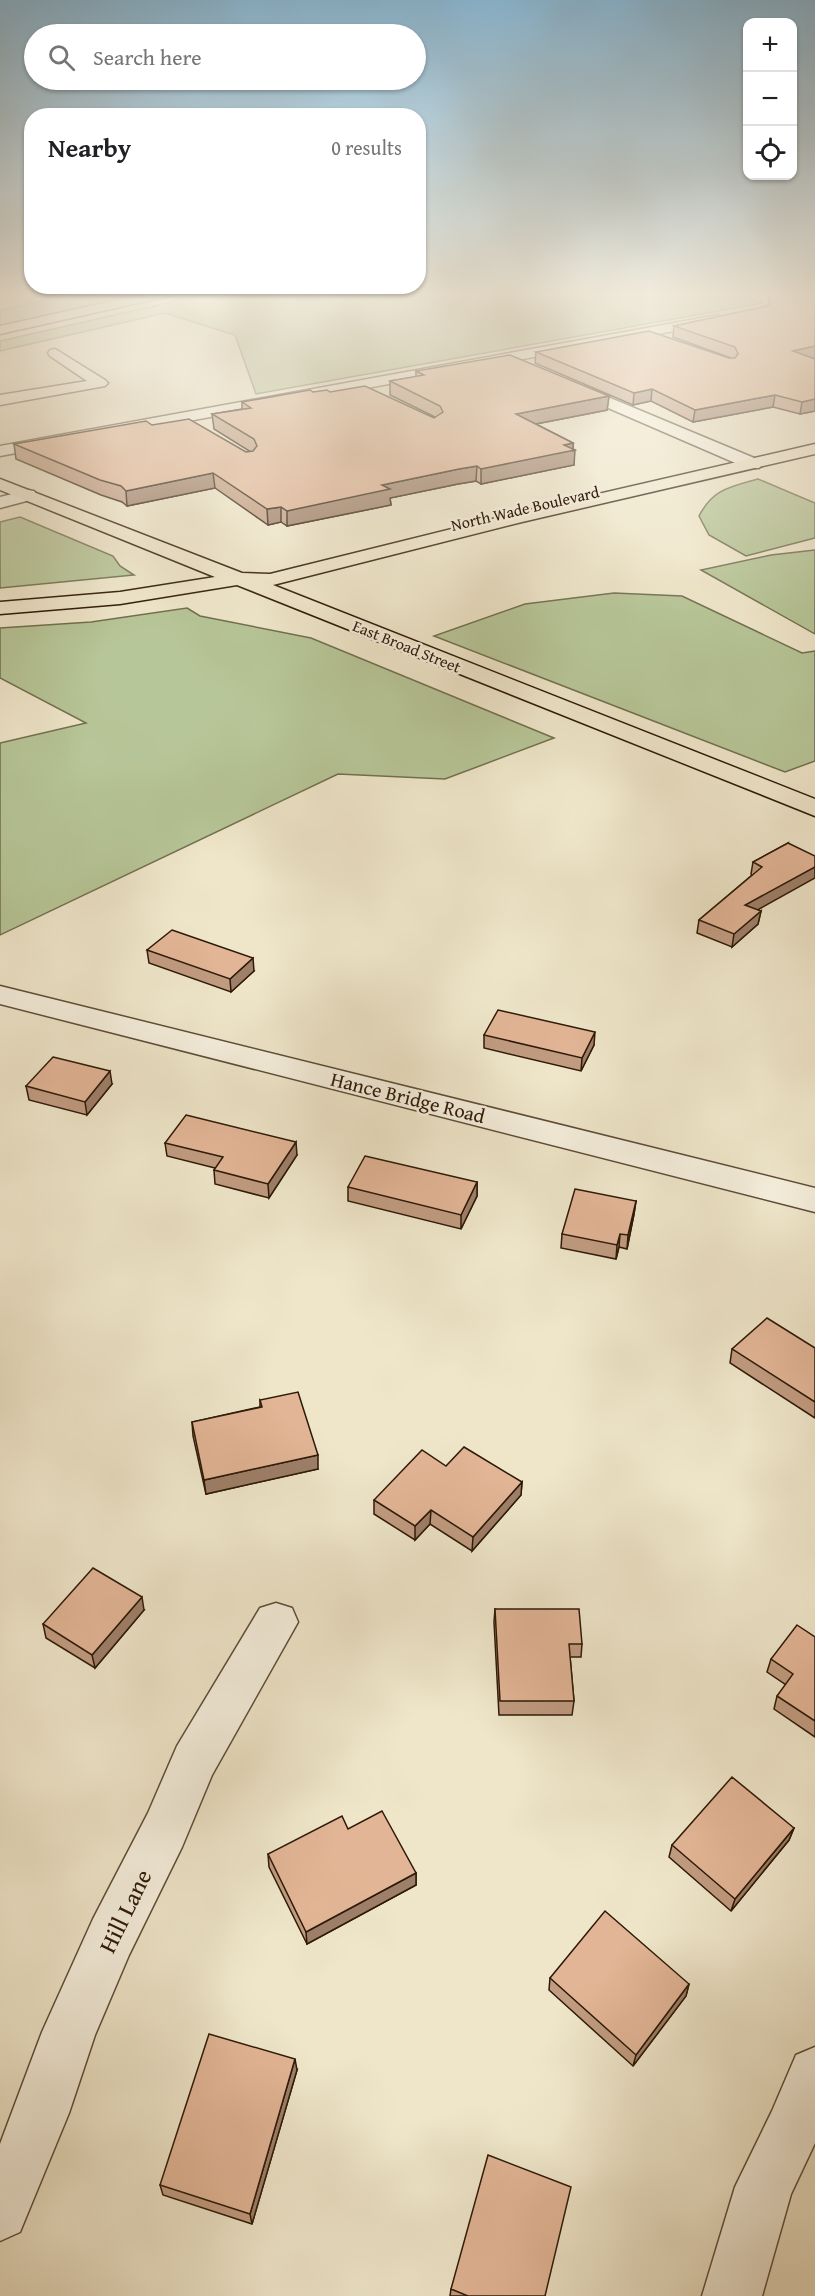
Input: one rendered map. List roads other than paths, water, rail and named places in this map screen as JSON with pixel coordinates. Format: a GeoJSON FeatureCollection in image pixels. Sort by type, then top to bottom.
{"type":"FeatureCollection","features":[{"type":"Feature","properties":{"kind":"main road","name":"North Wade Boulevard"},"geometry":{"type":"LineString","coordinates":[[0,608],[120,598],[237,579],[270,580],[815,442]]}},
{"type":"Feature","properties":{"kind":"main road","name":"North Wade Boulevard"},"geometry":{"type":"LineString","coordinates":[[237,579],[256,568],[747,461],[815,449]]}},
{"type":"Feature","properties":{"kind":"main road","name":"East Broad Street"},"geometry":{"type":"LineString","coordinates":[[0,484],[815,808]]}},
{"type":"Feature","properties":{"kind":"main road"},"geometry":{"type":"LineString","coordinates":[[358,559],[326,580],[325,589],[329,598],[391,640]]}},
{"type":"Feature","properties":{"kind":"street"},"geometry":{"type":"LineString","coordinates":[[0,451],[283,399]]}},
{"type":"Feature","properties":{"kind":"street"},"geometry":{"type":"LineString","coordinates":[[600,399],[747,461]]}},
{"type":"Feature","properties":{"kind":"street"},"geometry":{"type":"LineString","coordinates":[[180,418],[200,430]]}},
{"type":"Feature","properties":{"kind":"street"},"geometry":{"type":"LineString","coordinates":[[0,503],[28,495]]}},
{"type":"Feature","properties":{"kind":"street","name":"Hance Bridge Road"},"geometry":{"type":"LineString","coordinates":[[0,994],[815,1200]]}},
{"type":"Feature","properties":{"kind":"street","name":"Hill Lane"},"geometry":{"type":"LineString","coordinates":[[0,2212],[41,2113],[69,2032],[111,1937],[165,1830],[194,1762],[276,1622]]}},
{"type":"Feature","properties":{"kind":"street"},"geometry":{"type":"LineString","coordinates":[[732,2296],[764,2187],[792,2132],[815,2074]]}}]}
